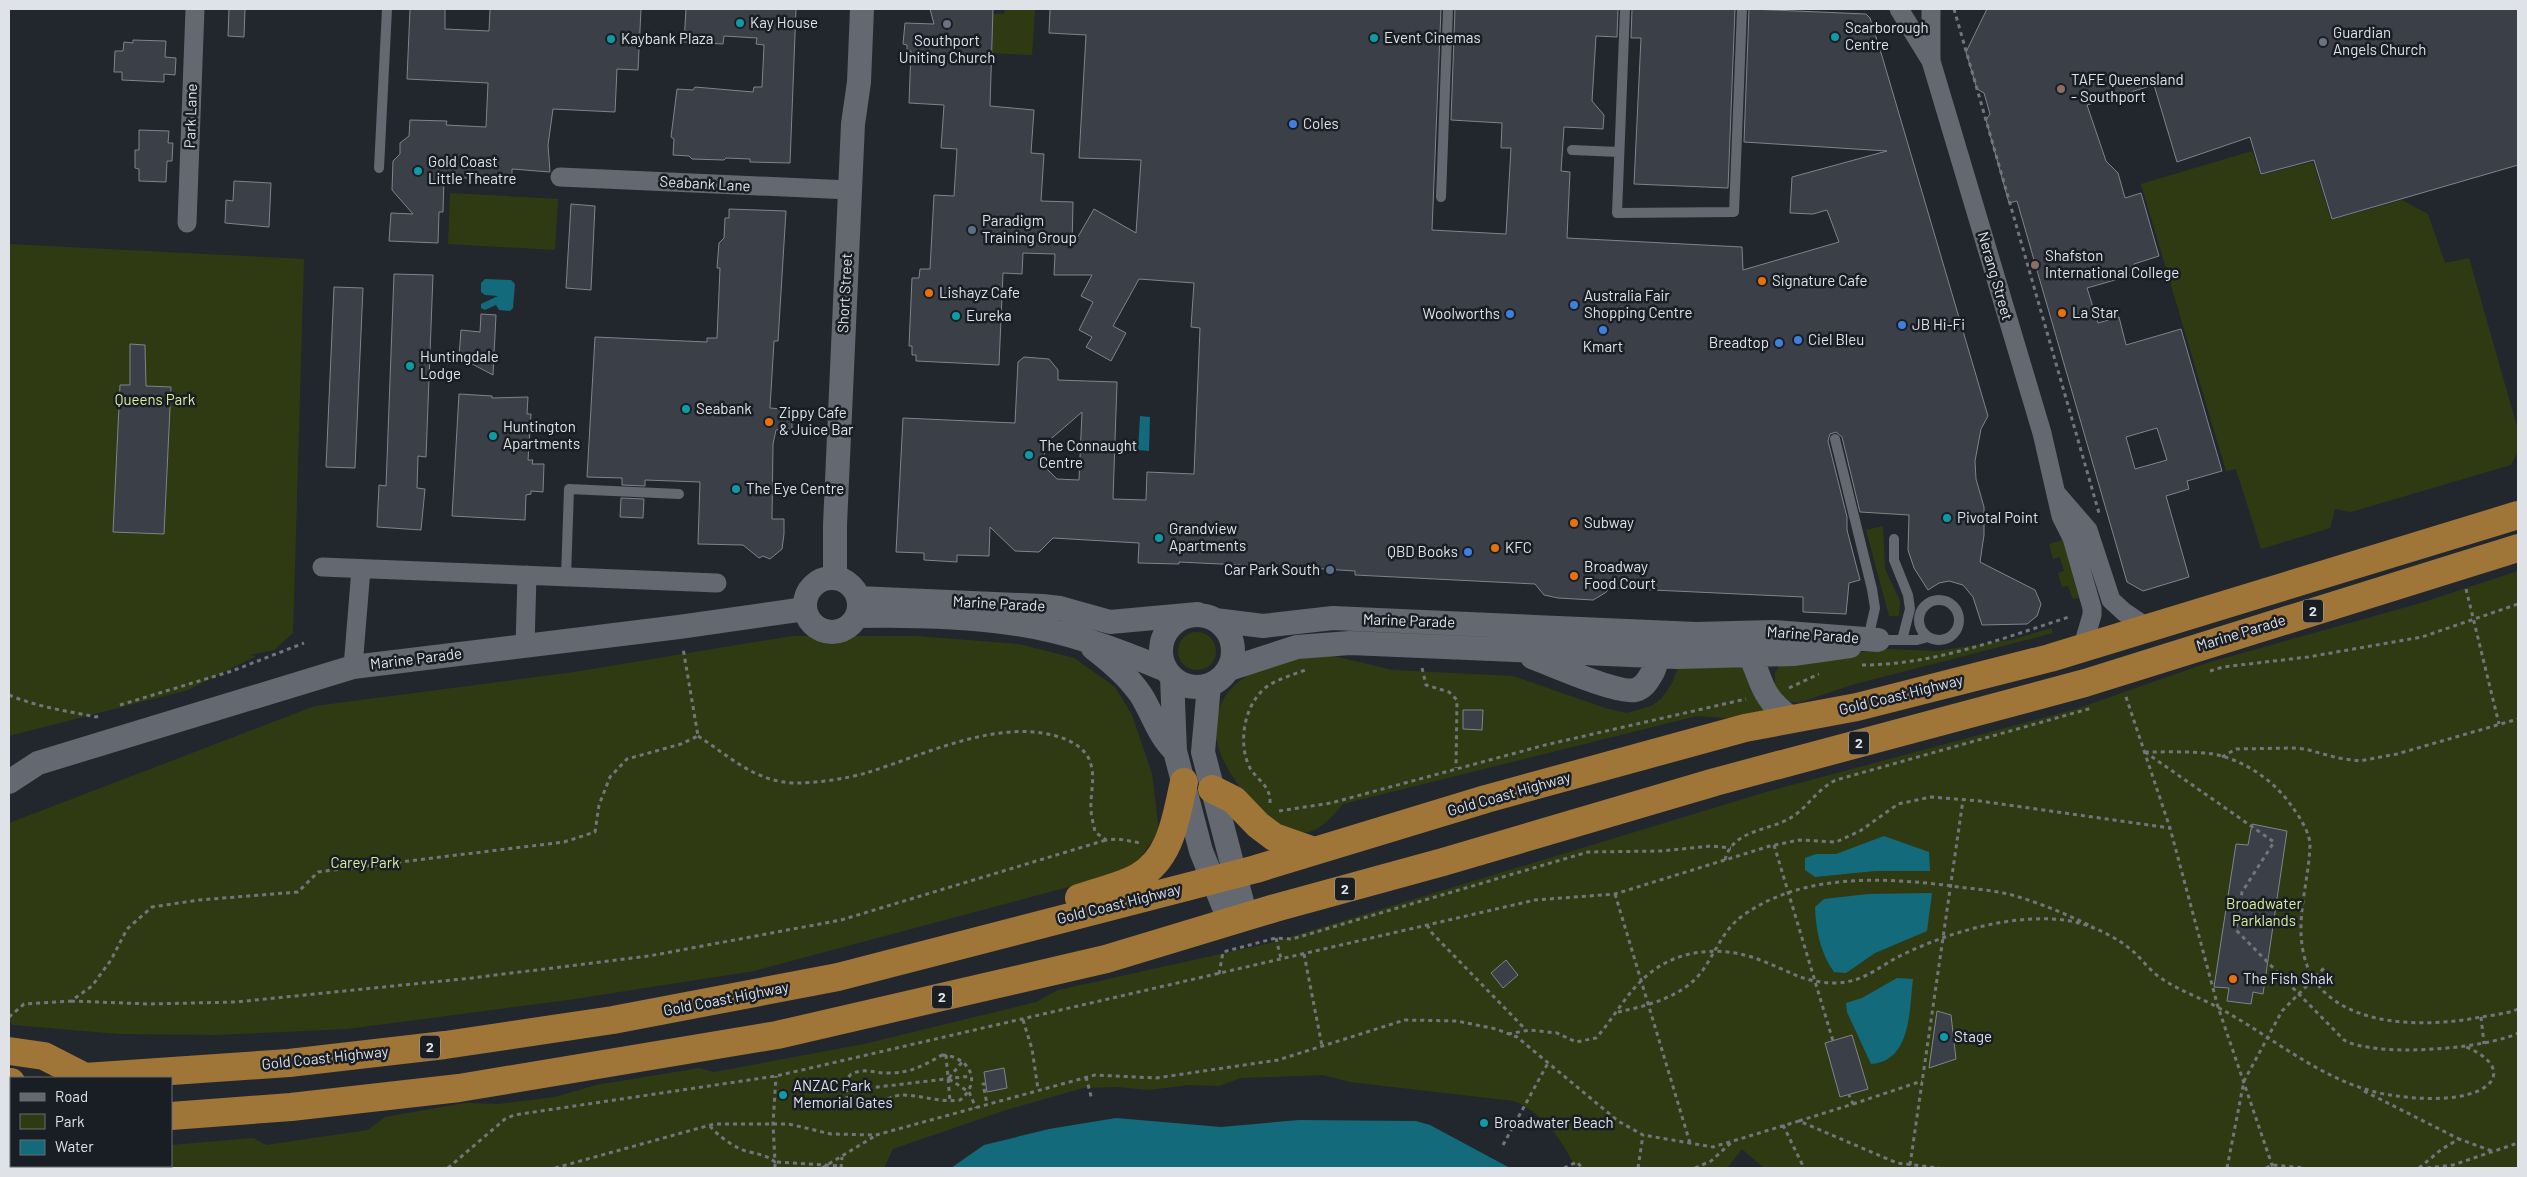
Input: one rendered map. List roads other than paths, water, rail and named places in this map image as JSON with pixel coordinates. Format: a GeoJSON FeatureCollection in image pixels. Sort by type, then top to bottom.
{"type":"FeatureCollection","features":[{"type":"Feature","properties":{"kind":"highway","name":"2"},"geometry":{"type":"LineString","coordinates":[[2148,628],[2518,515]]}},
{"type":"Feature","properties":{"kind":"highway","name":"Marine Parade"},"geometry":{"type":"LineString","coordinates":[[1775,766],[2108,675],[2518,548]]}},
{"type":"Feature","properties":{"kind":"highway","name":"Gold Coast Highway"},"geometry":{"type":"LineString","coordinates":[[92,1077],[289,1063],[445,1045],[585,1024],[838,977],[1224,877],[1486,799],[1745,728],[1793,720],[1991,674],[2082,649],[2148,628]]}},
{"type":"Feature","properties":{"kind":"highway"},"geometry":{"type":"LineString","coordinates":[[1745,728],[1770,748],[1773,753],[1775,766]]}},
{"type":"Feature","properties":{"kind":"highway","name":"2"},"geometry":{"type":"LineString","coordinates":[[172,1116],[291,1107],[459,1088],[778,1035],[1106,959],[1775,766]]}},
{"type":"Feature","properties":{"kind":"highway"},"geometry":{"type":"LineString","coordinates":[[943,949],[967,932],[1137,877],[1150,868],[1164,852],[1173,831],[1184,782]]}},
{"type":"Feature","properties":{"kind":"highway"},"geometry":{"type":"LineString","coordinates":[[1212,790],[1234,800],[1258,825],[1274,837],[1314,851]]}},
{"type":"Feature","properties":{"kind":"highway"},"geometry":{"type":"LineString","coordinates":[[9,1051],[44,1056],[76,1077]]}},
{"type":"Feature","properties":{"kind":"street","name":"Park Lane"},"geometry":{"type":"LineString","coordinates":[[187,223],[195,9]]}},
{"type":"Feature","properties":{"kind":"street","name":"Short Street"},"geometry":{"type":"LineString","coordinates":[[835,578],[835,524],[853,124],[859,82],[862,9]]}},
{"type":"Feature","properties":{"kind":"street","name":"Nerang Street"},"geometry":{"type":"LineString","coordinates":[[1898,9],[1931,60],[2042,433],[2061,516],[2072,538],[2092,608],[2092,615],[2082,649]]}},
{"type":"Feature","properties":{"kind":"street","name":"Nerang Street"},"geometry":{"type":"LineString","coordinates":[[1931,9],[1931,60]]}},
{"type":"Feature","properties":{"kind":"street","name":"Seabank Lane"},"geometry":{"type":"LineString","coordinates":[[560,177],[850,190]]}},
{"type":"Feature","properties":{"kind":"street","name":"Nerang Street"},"geometry":{"type":"LineString","coordinates":[[2056,492],[2088,530],[2111,600],[2124,612],[2148,628]]}},
{"type":"Feature","properties":{"kind":"street"},"geometry":{"type":"LineString","coordinates":[[322,567],[717,583]]}},
{"type":"Feature","properties":{"kind":"street"},"geometry":{"type":"LineString","coordinates":[[353,667],[361,569]]}},
{"type":"Feature","properties":{"kind":"street"},"geometry":{"type":"LineString","coordinates":[[525,646],[528,576]]}},
{"type":"Feature","properties":{"kind":"street"},"geometry":{"type":"LineString","coordinates":[[835,578],[847,582],[854,589],[858,607],[846,629],[832,633],[819,629],[812,623],[805,609],[805,600],[810,590],[822,581],[835,578]]}},
{"type":"Feature","properties":{"kind":"street","name":"Marine Parade"},"geometry":{"type":"LineString","coordinates":[[858,607],[1042,606],[1060,608],[1110,622],[1207,617],[1262,626],[1333,618],[1704,634],[1746,631],[1873,640]]}},
{"type":"Feature","properties":{"kind":"street","name":"Marine Parade"},"geometry":{"type":"LineString","coordinates":[[858,607],[910,616],[994,621],[1032,627],[1081,639],[1121,652],[1169,674]]}},
{"type":"Feature","properties":{"kind":"street","name":"Marine Parade"},"geometry":{"type":"LineString","coordinates":[[9,764],[38,763],[353,667],[679,627],[805,609]]}},
{"type":"Feature","properties":{"kind":"street"},"geometry":{"type":"LineString","coordinates":[[1169,674],[1189,687],[1209,685],[1224,676],[1229,669],[1233,647],[1230,636],[1224,627],[1207,617],[1177,620],[1166,633],[1161,649],[1162,660],[1169,674],[1175,751],[1201,851],[1224,877]]}},
{"type":"Feature","properties":{"kind":"street"},"geometry":{"type":"LineString","coordinates":[[1512,650],[1627,691],[1636,690],[1646,684],[1654,671],[1657,656],[1643,631]]}},
{"type":"Feature","properties":{"kind":"street"},"geometry":{"type":"LineString","coordinates":[[1704,634],[1724,637],[1737,642],[1750,655],[1767,695],[1775,706],[1793,720]]}},
{"type":"Feature","properties":{"kind":"street"},"geometry":{"type":"LineString","coordinates":[[1081,639],[1127,677],[1140,694],[1162,739],[1175,751]]}},
{"type":"Feature","properties":{"kind":"street","name":"Marine Parade"},"geometry":{"type":"LineString","coordinates":[[1229,669],[1296,646],[1350,642],[1657,656],[1750,655],[1829,651],[1873,640]]}},
{"type":"Feature","properties":{"kind":"street"},"geometry":{"type":"LineString","coordinates":[[1209,685],[1203,752],[1212,790],[1224,877],[1238,920]]}},
{"type":"Feature","properties":{"kind":"street","name":"Marine Parade"},"geometry":{"type":"LineString","coordinates":[[9,782],[38,763]]}},
{"type":"Feature","properties":{"kind":"lane"},"geometry":{"type":"LineString","coordinates":[[379,168],[387,9]]}},
{"type":"Feature","properties":{"kind":"lane"},"geometry":{"type":"LineString","coordinates":[[1441,197],[1448,9]]}},
{"type":"Feature","properties":{"kind":"lane"},"geometry":{"type":"LineString","coordinates":[[1625,9],[1617,214],[1734,212],[1742,9]]}},
{"type":"Feature","properties":{"kind":"lane"},"geometry":{"type":"LineString","coordinates":[[1572,150],[1620,152]]}},
{"type":"Feature","properties":{"kind":"lane"},"geometry":{"type":"LineString","coordinates":[[1835,439],[1872,589],[1874,608],[1873,640],[1902,640],[1928,637],[1940,641],[1947,639],[1957,630],[1959,617],[1953,605],[1948,601],[1934,600],[1923,607],[1918,620],[1923,633],[1928,637]]}},
{"type":"Feature","properties":{"kind":"lane"},"geometry":{"type":"LineString","coordinates":[[566,577],[569,489],[679,494]]}},
{"type":"Feature","properties":{"kind":"lane"},"geometry":{"type":"LineString","coordinates":[[1894,539],[1894,560],[1908,595],[1910,609],[1902,640]]}},
{"type":"Feature","properties":{"kind":"water"},"geometry":{"type":"Polygon","coordinates":[[[485,279],[511,280],[515,284],[513,308],[510,311],[499,310],[496,305],[485,310],[481,308],[481,304],[498,296],[485,295],[481,292],[481,283],[485,279]]]}},
{"type":"Feature","properties":{"kind":"water"},"geometry":{"type":"Polygon","coordinates":[[[1140,416],[1150,417],[1149,451],[1138,450],[1140,416]]]}},
{"type":"Feature","properties":{"kind":"water"},"geometry":{"type":"Polygon","coordinates":[[[1884,836],[1929,852],[1930,871],[1875,871],[1815,877],[1805,870],[1805,858],[1816,854],[1836,854],[1884,836]]]}},
{"type":"Feature","properties":{"kind":"water"},"geometry":{"type":"Polygon","coordinates":[[[1932,893],[1927,931],[1875,953],[1846,973],[1834,972],[1822,949],[1816,924],[1815,907],[1824,899],[1868,894],[1932,893]]]}},
{"type":"Feature","properties":{"kind":"water"},"geometry":{"type":"Polygon","coordinates":[[[1897,978],[1913,979],[1906,1032],[1894,1054],[1884,1061],[1871,1064],[1847,1012],[1846,1003],[1862,998],[1897,978]]]}},
{"type":"Feature","properties":{"kind":"water"},"geometry":{"type":"Polygon","coordinates":[[[1116,1118],[1221,1127],[1299,1120],[1416,1121],[1430,1125],[1510,1168],[951,1168],[984,1145],[1049,1129],[1116,1118]]]}},
{"type":"Feature","properties":{"kind":"place","name":"Kay House"},"geometry":{"type":"Point","coordinates":[740,23]}},
{"type":"Feature","properties":{"kind":"place","name":"Southport Uniting Church"},"geometry":{"type":"Point","coordinates":[947,24]}},
{"type":"Feature","properties":{"kind":"place","name":"Scarborough Centre"},"geometry":{"type":"Point","coordinates":[1835,37]}},
{"type":"Feature","properties":{"kind":"place","name":"Event Cinemas"},"geometry":{"type":"Point","coordinates":[1374,38]}},
{"type":"Feature","properties":{"kind":"place","name":"Kaybank Plaza"},"geometry":{"type":"Point","coordinates":[611,39]}},
{"type":"Feature","properties":{"kind":"place","name":"Guardian Angels Church"},"geometry":{"type":"Point","coordinates":[2323,42]}},
{"type":"Feature","properties":{"kind":"place","name":"TAFE Queensland - Southport"},"geometry":{"type":"Point","coordinates":[2061,89]}},
{"type":"Feature","properties":{"kind":"place","name":"Coles"},"geometry":{"type":"Point","coordinates":[1293,124]}},
{"type":"Feature","properties":{"kind":"place","name":"Gold Coast Little Theatre"},"geometry":{"type":"Point","coordinates":[418,171]}},
{"type":"Feature","properties":{"kind":"place","name":"Paradigm Training Group"},"geometry":{"type":"Point","coordinates":[972,230]}},
{"type":"Feature","properties":{"kind":"place","name":"Shafston International College"},"geometry":{"type":"Point","coordinates":[2035,265]}},
{"type":"Feature","properties":{"kind":"place","name":"Signature Cafe"},"geometry":{"type":"Point","coordinates":[1762,281]}},
{"type":"Feature","properties":{"kind":"place","name":"Lishayz Cafe"},"geometry":{"type":"Point","coordinates":[929,293]}},
{"type":"Feature","properties":{"kind":"place","name":"Australia Fair Shopping Centre"},"geometry":{"type":"Point","coordinates":[1574,305]}},
{"type":"Feature","properties":{"kind":"place","name":"La Star"},"geometry":{"type":"Point","coordinates":[2062,313]}},
{"type":"Feature","properties":{"kind":"place","name":"Woolworths"},"geometry":{"type":"Point","coordinates":[1510,314]}},
{"type":"Feature","properties":{"kind":"place","name":"Eureka"},"geometry":{"type":"Point","coordinates":[956,316]}},
{"type":"Feature","properties":{"kind":"place","name":"JB Hi-Fi"},"geometry":{"type":"Point","coordinates":[1902,325]}},
{"type":"Feature","properties":{"kind":"place","name":"Kmart"},"geometry":{"type":"Point","coordinates":[1603,330]}},
{"type":"Feature","properties":{"kind":"place","name":"Ciel Bleu"},"geometry":{"type":"Point","coordinates":[1798,340]}},
{"type":"Feature","properties":{"kind":"place","name":"Breadtop"},"geometry":{"type":"Point","coordinates":[1779,343]}},
{"type":"Feature","properties":{"kind":"place","name":"Huntingdale Lodge"},"geometry":{"type":"Point","coordinates":[410,366]}},
{"type":"Feature","properties":{"kind":"place","name":"Seabank"},"geometry":{"type":"Point","coordinates":[686,409]}},
{"type":"Feature","properties":{"kind":"place","name":"Zippy Cafe & Juice Bar"},"geometry":{"type":"Point","coordinates":[769,422]}},
{"type":"Feature","properties":{"kind":"place","name":"Huntington Apartments"},"geometry":{"type":"Point","coordinates":[493,436]}},
{"type":"Feature","properties":{"kind":"place","name":"The Connaught Centre"},"geometry":{"type":"Point","coordinates":[1029,455]}},
{"type":"Feature","properties":{"kind":"place","name":"The Eye Centre"},"geometry":{"type":"Point","coordinates":[736,489]}},
{"type":"Feature","properties":{"kind":"place","name":"Pivotal Point"},"geometry":{"type":"Point","coordinates":[1947,518]}},
{"type":"Feature","properties":{"kind":"place","name":"Subway"},"geometry":{"type":"Point","coordinates":[1574,523]}},
{"type":"Feature","properties":{"kind":"place","name":"Grandview Apartments"},"geometry":{"type":"Point","coordinates":[1159,538]}},
{"type":"Feature","properties":{"kind":"place","name":"KFC"},"geometry":{"type":"Point","coordinates":[1495,548]}},
{"type":"Feature","properties":{"kind":"place","name":"QBD Books"},"geometry":{"type":"Point","coordinates":[1468,552]}},
{"type":"Feature","properties":{"kind":"place","name":"Car Park South"},"geometry":{"type":"Point","coordinates":[1330,570]}},
{"type":"Feature","properties":{"kind":"place","name":"Broadway Food Court"},"geometry":{"type":"Point","coordinates":[1574,576]}},
{"type":"Feature","properties":{"kind":"place","name":"The Fish Shak"},"geometry":{"type":"Point","coordinates":[2233,979]}},
{"type":"Feature","properties":{"kind":"place","name":"Stage"},"geometry":{"type":"Point","coordinates":[1944,1037]}},
{"type":"Feature","properties":{"kind":"place","name":"ANZAC Park Memorial Gates"},"geometry":{"type":"Point","coordinates":[783,1095]}},
{"type":"Feature","properties":{"kind":"place","name":"Broadwater Beach"},"geometry":{"type":"Point","coordinates":[1484,1123]}},
{"type":"Feature","properties":{"kind":"park label","name":"Queens Park"},"geometry":{"type":"Point","coordinates":[155,400]}},
{"type":"Feature","properties":{"kind":"park label","name":"Carey Park"},"geometry":{"type":"Point","coordinates":[365,863]}},
{"type":"Feature","properties":{"kind":"park label","name":"Broadwater Parklands"},"geometry":{"type":"Point","coordinates":[2264,912]}}]}
